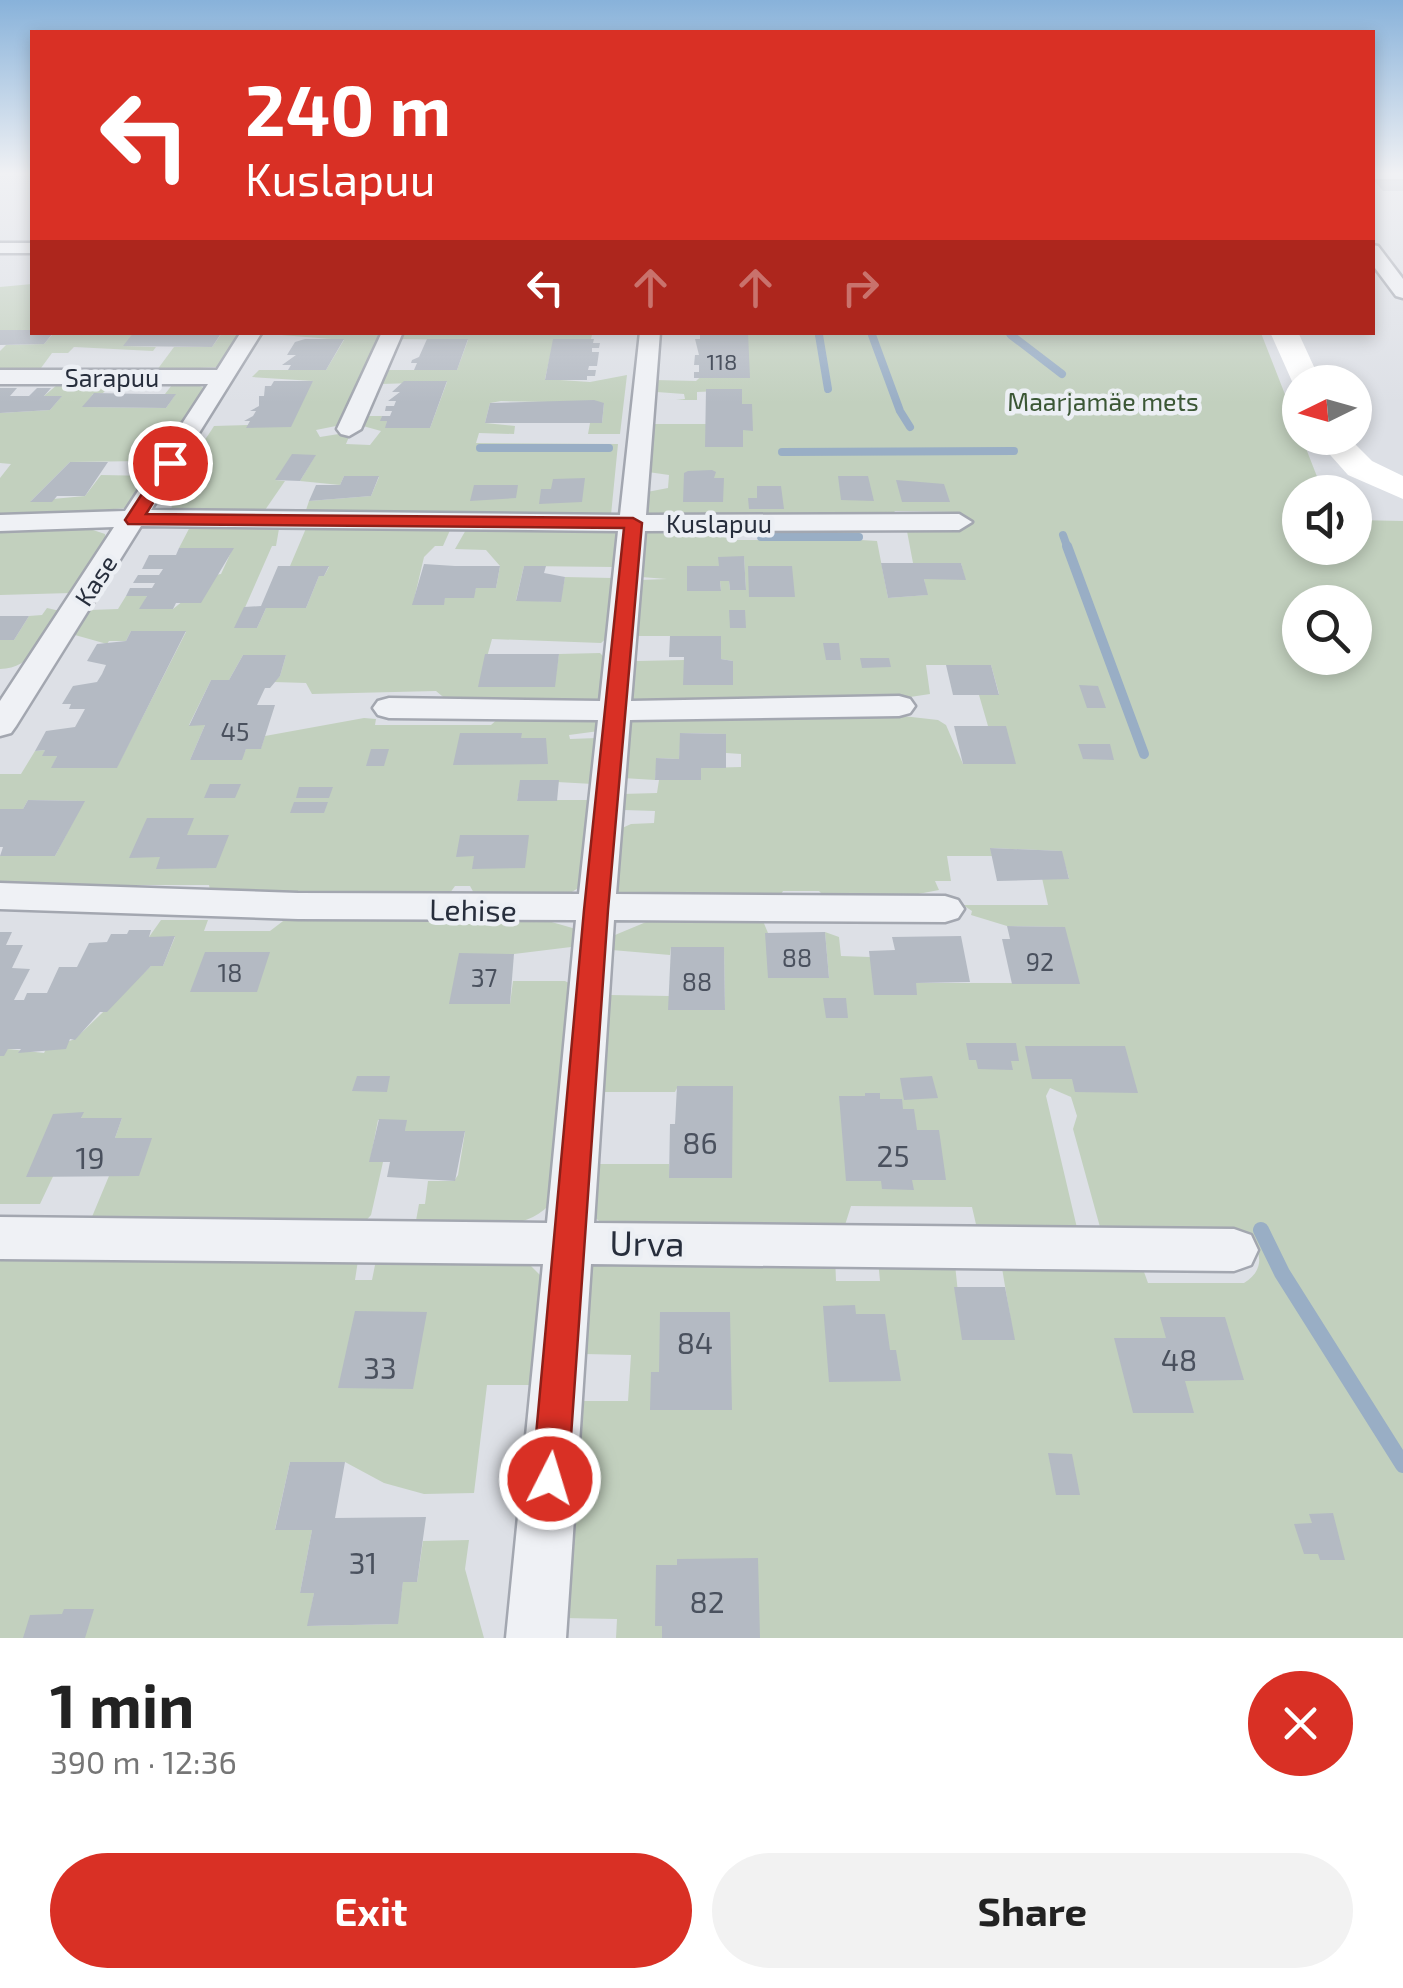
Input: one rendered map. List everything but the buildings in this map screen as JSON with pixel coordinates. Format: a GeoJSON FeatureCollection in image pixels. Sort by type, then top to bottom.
{"type":"FeatureCollection","features":[{"type":"Feature","properties":{"kind":"main road"},"geometry":{"type":"LineString","coordinates":[[1285,335],[1299,365]]}},
{"type":"Feature","properties":{"kind":"main road"},"geometry":{"type":"LineString","coordinates":[[1347,455],[1360,468],[1403,489]]}},
{"type":"Feature","properties":{"kind":"street"},"geometry":{"type":"LineString","coordinates":[[1375,254],[1403,292]]}},
{"type":"Feature","properties":{"kind":"street"},"geometry":{"type":"LineString","coordinates":[[1375,293],[1403,292]]}},
{"type":"Feature","properties":{"kind":"street","name":"Kase"},"geometry":{"type":"LineString","coordinates":[[0,726],[250,335]]}},
{"type":"Feature","properties":{"kind":"street"},"geometry":{"type":"LineString","coordinates":[[349,429],[392,335]]}},
{"type":"Feature","properties":{"kind":"street"},"geometry":{"type":"LineString","coordinates":[[536,1638],[596,910],[650,335]]}},
{"type":"Feature","properties":{"kind":"street","name":"Sarapuu"},"geometry":{"type":"LineString","coordinates":[[0,376],[224,377]]}},
{"type":"Feature","properties":{"kind":"street","name":"Kuslapuu"},"geometry":{"type":"LineString","coordinates":[[0,523],[174,517],[633,523],[958,522]]}},
{"type":"Feature","properties":{"kind":"street"},"geometry":{"type":"LineString","coordinates":[[389,708],[616,711],[899,706]]}},
{"type":"Feature","properties":{"kind":"street","name":"Lehise"},"geometry":{"type":"LineString","coordinates":[[0,896],[298,906],[946,910]]}},
{"type":"Feature","properties":{"kind":"street","name":"Urva"},"geometry":{"type":"LineString","coordinates":[[0,1238],[1234,1250]]}},
{"type":"Feature","properties":{"kind":"green space"},"geometry":{"type":"Polygon","coordinates":[[[30,284],[30,330],[0,330],[0,287],[30,284]]]}},
{"type":"Feature","properties":{"kind":"green space"},"geometry":{"type":"Polygon","coordinates":[[[52,335],[132,335],[124,346],[156,347],[153,351],[74,347],[68,353],[52,353],[41,368],[140,368],[137,370],[0,370],[0,351],[6,345],[44,344],[52,335]]]}},
{"type":"Feature","properties":{"kind":"green space"},"geometry":{"type":"Polygon","coordinates":[[[221,335],[241,335],[219,367],[157,370],[174,347],[212,347],[221,335]]]}},
{"type":"Feature","properties":{"kind":"green space"},"geometry":{"type":"Polygon","coordinates":[[[281,335],[384,335],[341,425],[316,430],[320,437],[351,432],[346,444],[370,445],[381,431],[363,426],[367,416],[382,416],[381,421],[387,421],[386,428],[430,428],[447,382],[381,384],[387,370],[457,370],[468,340],[399,339],[402,335],[592,335],[591,339],[554,339],[545,379],[590,382],[627,375],[620,434],[588,434],[590,423],[602,423],[604,403],[501,401],[490,403],[485,423],[515,426],[514,434],[479,433],[476,443],[618,444],[611,515],[305,513],[309,501],[371,496],[379,477],[344,476],[340,485],[300,481],[315,456],[275,480],[285,481],[263,513],[172,512],[180,479],[214,426],[248,425],[313,381],[252,377],[259,370],[326,370],[344,340],[281,335]]]}},
{"type":"Feature","properties":{"kind":"green space","name":"Maarjamäe mets"},"geometry":{"type":"Polygon","coordinates":[[[746,335],[1262,335],[1282,387],[1282,455],[1309,455],[1316,475],[1282,475],[1282,565],[1372,565],[1372,520],[1403,521],[1403,1638],[616,1638],[617,1619],[563,1618],[580,1401],[628,1401],[631,1355],[584,1354],[590,1271],[595,1262],[835,1255],[836,1281],[880,1281],[878,1260],[954,1255],[963,1340],[1014,1340],[1000,1256],[1139,1258],[1148,1283],[1244,1283],[1259,1263],[1257,1249],[1240,1229],[1103,1238],[1073,1129],[1077,1116],[1071,1097],[1050,1088],[1046,1096],[1077,1228],[978,1233],[972,1207],[851,1206],[845,1225],[833,1230],[606,1226],[594,1217],[598,1164],[669,1164],[670,1178],[732,1177],[732,1086],[678,1086],[675,1092],[603,1092],[610,995],[669,996],[669,1010],[725,1010],[724,948],[671,947],[670,955],[612,950],[615,935],[651,920],[763,921],[768,933],[769,978],[829,978],[825,932],[839,937],[841,956],[870,957],[916,983],[1079,983],[1064,927],[1007,926],[971,915],[972,911],[963,905],[1048,905],[1042,878],[1069,878],[1061,851],[991,848],[992,856],[947,856],[951,881],[935,881],[939,890],[897,898],[825,897],[819,891],[783,891],[776,902],[616,896],[620,829],[631,824],[654,823],[655,811],[624,810],[622,794],[657,793],[659,780],[700,780],[701,768],[741,767],[741,754],[726,753],[726,734],[681,733],[679,759],[657,758],[655,780],[623,778],[630,719],[885,714],[938,720],[946,725],[963,764],[988,726],[979,695],[999,694],[991,665],[926,665],[930,694],[877,702],[631,701],[633,661],[684,660],[684,685],[733,685],[733,661],[721,659],[721,636],[636,636],[640,580],[667,579],[641,577],[644,535],[653,528],[725,529],[728,540],[759,540],[758,527],[859,526],[861,540],[877,541],[888,598],[927,595],[924,579],[965,579],[961,563],[913,563],[906,526],[961,524],[957,512],[895,511],[891,516],[648,514],[647,492],[668,488],[669,475],[648,472],[651,424],[706,424],[706,447],[743,447],[743,430],[752,430],[742,404],[742,390],[697,392],[697,400],[676,400],[685,399],[684,394],[657,392],[655,380],[696,381],[746,335]],[[719,557],[719,566],[687,566],[721,590],[720,581],[729,581],[730,590],[746,590],[744,557],[719,557]]]}},
{"type":"Feature","properties":{"kind":"green space"},"geometry":{"type":"Polygon","coordinates":[[[187,380],[206,389],[161,465],[143,466],[144,461],[70,462],[31,501],[85,496],[101,475],[154,476],[128,508],[0,517],[0,478],[11,464],[0,463],[0,413],[50,410],[61,397],[44,396],[57,385],[110,385],[103,393],[93,394],[83,407],[166,408],[175,395],[165,394],[172,385],[183,385],[187,380]]]}},
{"type":"Feature","properties":{"kind":"green space"},"geometry":{"type":"Polygon","coordinates":[[[193,521],[280,523],[276,546],[272,546],[236,628],[257,628],[266,608],[306,608],[319,576],[324,576],[329,567],[290,566],[307,526],[451,528],[443,546],[435,546],[424,557],[413,604],[443,605],[445,598],[473,598],[476,588],[496,588],[500,566],[486,550],[455,549],[467,528],[611,530],[620,535],[614,567],[524,566],[516,600],[560,602],[565,577],[612,578],[609,636],[601,643],[492,639],[479,686],[554,687],[559,654],[600,653],[607,660],[599,700],[448,701],[436,691],[312,694],[306,683],[274,682],[280,676],[286,655],[243,655],[229,680],[211,680],[189,725],[205,725],[190,760],[241,760],[246,749],[261,748],[265,736],[364,718],[376,719],[375,725],[491,725],[500,717],[598,719],[599,731],[569,735],[570,739],[597,738],[593,784],[521,780],[517,800],[592,800],[580,887],[559,900],[475,895],[470,886],[455,886],[447,897],[211,895],[209,885],[125,885],[117,890],[0,888],[0,856],[55,856],[84,801],[28,800],[23,809],[0,809],[0,774],[21,774],[35,751],[45,750],[43,756],[57,756],[52,768],[117,767],[186,632],[131,631],[126,641],[107,644],[75,635],[90,610],[118,609],[126,596],[147,596],[141,609],[173,609],[221,574],[233,548],[179,548],[193,521]]]}},
{"type":"Feature","properties":{"kind":"green space"},"geometry":{"type":"Polygon","coordinates":[[[0,528],[87,528],[105,534],[106,541],[71,593],[0,595],[0,528]]]}},
{"type":"Feature","properties":{"kind":"green space"},"geometry":{"type":"Polygon","coordinates":[[[47,608],[60,611],[36,649],[21,663],[0,669],[0,640],[14,640],[29,616],[42,615],[47,608]]]}},
{"type":"Feature","properties":{"kind":"green space"},"geometry":{"type":"Polygon","coordinates":[[[291,915],[541,919],[576,929],[576,944],[571,947],[514,954],[459,954],[510,1004],[513,981],[565,981],[573,985],[553,1201],[540,1213],[508,1225],[415,1226],[419,1204],[425,1204],[428,1181],[454,1181],[458,1175],[465,1132],[405,1131],[406,1120],[378,1120],[370,1161],[383,1162],[371,1215],[362,1225],[89,1224],[109,1176],[151,1138],[115,1138],[122,1118],[81,1118],[83,1113],[40,1204],[0,1204],[0,1056],[8,1049],[44,1053],[75,1039],[151,966],[163,966],[175,937],[149,937],[161,920],[208,920],[204,931],[270,931],[291,915]]]}},
{"type":"Feature","properties":{"kind":"green space"},"geometry":{"type":"Polygon","coordinates":[[[0,1250],[359,1254],[355,1280],[372,1280],[377,1255],[528,1263],[547,1282],[535,1385],[487,1385],[474,1493],[424,1494],[384,1483],[345,1462],[290,1462],[275,1529],[312,1530],[300,1593],[314,1593],[308,1626],[397,1624],[403,1582],[417,1582],[423,1541],[469,1540],[465,1569],[484,1638],[0,1638],[0,1250]]]}},
{"type":"Feature","properties":{"kind":"waterway"},"geometry":{"type":"LineString","coordinates":[[819,335],[828,389]]}},
{"type":"Feature","properties":{"kind":"waterway"},"geometry":{"type":"LineString","coordinates":[[872,335],[900,411],[910,427]]}},
{"type":"Feature","properties":{"kind":"waterway"},"geometry":{"type":"LineString","coordinates":[[1010,335],[1014,338]]}},
{"type":"Feature","properties":{"kind":"waterway"},"geometry":{"type":"LineString","coordinates":[[1011,335],[1062,374]]}},
{"type":"Feature","properties":{"kind":"waterway"},"geometry":{"type":"LineString","coordinates":[[480,448],[609,448]]}},
{"type":"Feature","properties":{"kind":"waterway"},"geometry":{"type":"LineString","coordinates":[[782,452],[1014,451]]}},
{"type":"Feature","properties":{"kind":"waterway"},"geometry":{"type":"LineString","coordinates":[[1063,535],[1068,549]]}},
{"type":"Feature","properties":{"kind":"waterway"},"geometry":{"type":"LineString","coordinates":[[761,537],[859,537]]}},
{"type":"Feature","properties":{"kind":"waterway"},"geometry":{"type":"LineString","coordinates":[[1067,546],[1144,754]]}},
{"type":"Feature","properties":{"kind":"waterway"},"geometry":{"type":"LineString","coordinates":[[1261,1230],[1282,1273],[1403,1465]]}},
{"type":"Feature","properties":{"kind":"route"},"geometry":{"type":"LineString","coordinates":[[170,463],[134,520],[174,517],[633,523],[596,910],[550,1479]]}}]}
